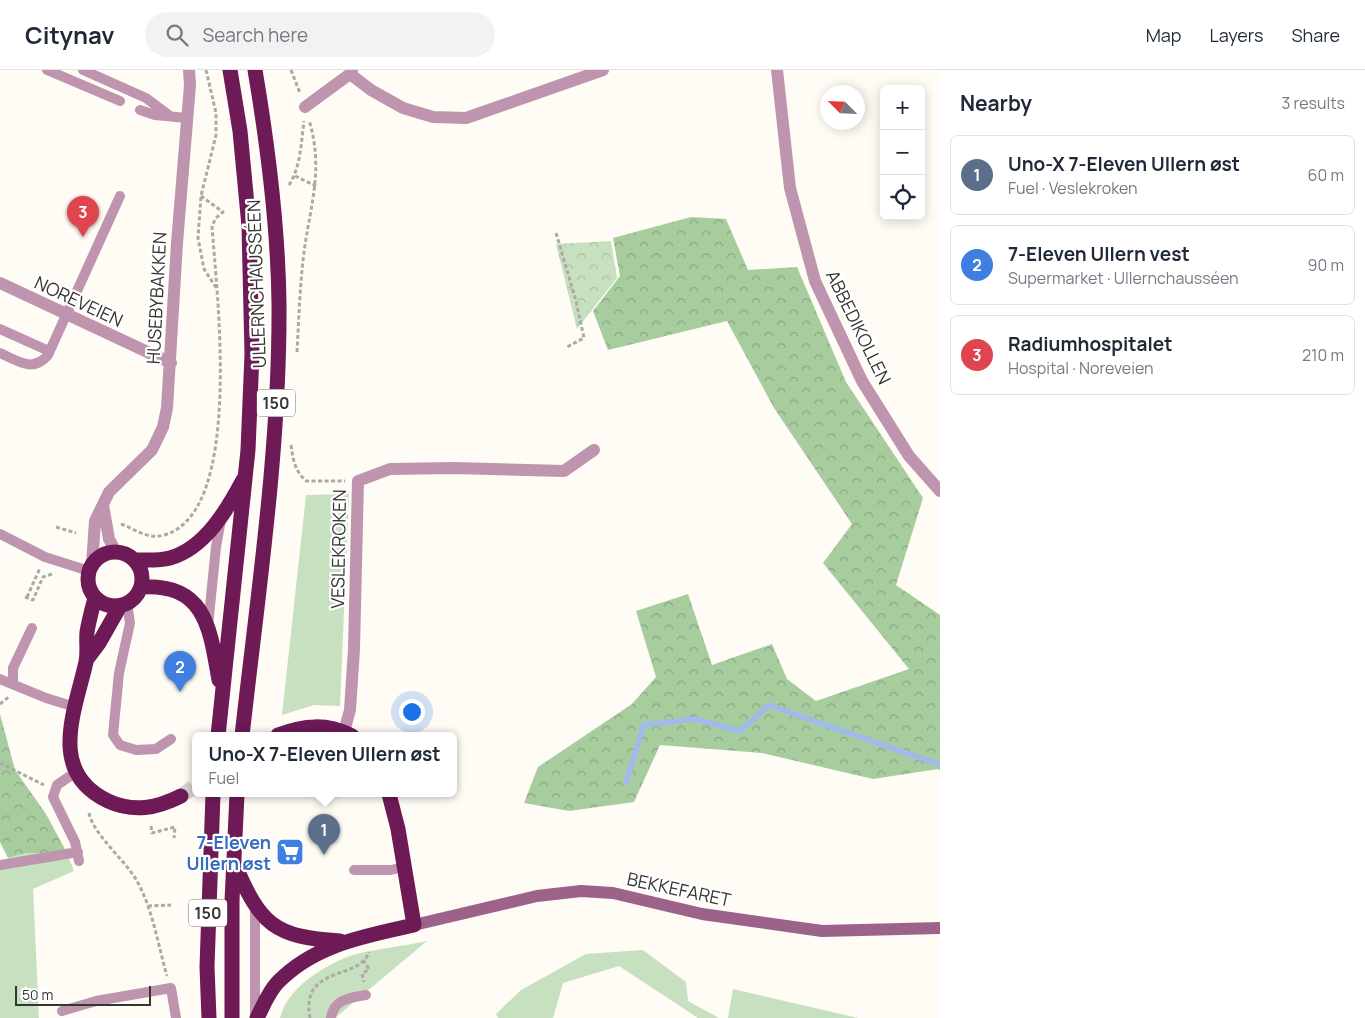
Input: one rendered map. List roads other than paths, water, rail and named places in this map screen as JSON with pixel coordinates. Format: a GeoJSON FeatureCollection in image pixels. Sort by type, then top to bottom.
{"type":"FeatureCollection","features":[{"type":"Feature","properties":{"kind":"highway","name":"ULLERNCHAUSSÉEN"},"geometry":{"type":"LineString","coordinates":[[218,732],[250,426],[252,287],[249,226],[240,131],[230,70]]}},
{"type":"Feature","properties":{"kind":"highway","name":"ULLERNCHAUSSÉEN"},"geometry":{"type":"LineString","coordinates":[[242,732],[270,490],[278,376],[279,301],[274,225],[266,134],[255,70]]}},
{"type":"Feature","properties":{"kind":"highway","name":"150"},"geometry":{"type":"LineString","coordinates":[[135,560],[169,558],[184,553],[202,539],[223,513],[246,474]]}},
{"type":"Feature","properties":{"kind":"highway"},"geometry":{"type":"LineString","coordinates":[[87,659],[124,605],[137,596],[141,587],[142,578],[135,560],[122,553],[104,554],[90,568],[88,586],[95,598],[109,606],[124,605]]}},
{"type":"Feature","properties":{"kind":"highway","name":"150"},"geometry":{"type":"LineString","coordinates":[[141,587],[162,586],[186,595],[198,605],[208,628],[222,695]]}},
{"type":"Feature","properties":{"kind":"highway"},"geometry":{"type":"LineString","coordinates":[[95,598],[87,630],[87,659],[75,707],[69,743],[76,772],[85,785],[98,796],[123,806],[148,808],[181,796]]}},
{"type":"Feature","properties":{"kind":"highway"},"geometry":{"type":"LineString","coordinates":[[290,732],[314,726],[340,732]]}},
{"type":"Feature","properties":{"kind":"highway","name":"150"},"geometry":{"type":"LineString","coordinates":[[209,1018],[207,967],[213,797]]}},
{"type":"Feature","properties":{"kind":"highway","name":"150"},"geometry":{"type":"LineString","coordinates":[[232,1018],[233,860],[237,797]]}},
{"type":"Feature","properties":{"kind":"highway"},"geometry":{"type":"LineString","coordinates":[[390,797],[414,925]]}},
{"type":"Feature","properties":{"kind":"highway","name":"150"},"geometry":{"type":"LineString","coordinates":[[233,860],[255,906],[273,926],[286,933],[310,940],[342,941],[414,925]]}},
{"type":"Feature","properties":{"kind":"highway","name":"150"},"geometry":{"type":"LineString","coordinates":[[256,1018],[278,982],[314,955],[342,941]]}},
{"type":"Feature","properties":{"kind":"street","name":"HUSEBYBAKKEN"},"geometry":{"type":"LineString","coordinates":[[90,568],[95,521],[110,492],[145,459],[158,439],[168,408],[189,70]]}},
{"type":"Feature","properties":{"kind":"street"},"geometry":{"type":"LineString","coordinates":[[305,107],[351,72],[371,90],[403,108],[433,117],[466,118],[602,70]]}},
{"type":"Feature","properties":{"kind":"street","name":"ABBEDIKOLLEN"},"geometry":{"type":"LineString","coordinates":[[777,70],[790,188],[815,281],[862,381],[909,456],[940,491]]}},
{"type":"Feature","properties":{"kind":"street","name":"NOREVEIEN"},"geometry":{"type":"LineString","coordinates":[[0,283],[171,363]]}},
{"type":"Feature","properties":{"kind":"street","name":"VESLEKROKEN"},"geometry":{"type":"LineString","coordinates":[[348,732],[354,649],[358,481],[390,469],[455,468],[564,471],[594,450]]}},
{"type":"Feature","properties":{"kind":"street"},"geometry":{"type":"LineString","coordinates":[[103,505],[109,539],[116,552]]}},
{"type":"Feature","properties":{"kind":"street","name":"BEKKEFARET"},"geometry":{"type":"LineString","coordinates":[[414,925],[537,896],[581,891],[613,893],[702,914],[822,931],[940,928]]}},
{"type":"Feature","properties":{"kind":"lane"},"geometry":{"type":"LineString","coordinates":[[47,70],[120,101]]}},
{"type":"Feature","properties":{"kind":"lane"},"geometry":{"type":"LineString","coordinates":[[84,70],[146,98],[170,116]]}},
{"type":"Feature","properties":{"kind":"lane"},"geometry":{"type":"LineString","coordinates":[[140,110],[155,115],[187,118]]}},
{"type":"Feature","properties":{"kind":"lane"},"geometry":{"type":"LineString","coordinates":[[0,353],[32,365],[43,360],[49,351],[120,196]]}},
{"type":"Feature","properties":{"kind":"lane"},"geometry":{"type":"LineString","coordinates":[[0,328],[49,351]]}},
{"type":"Feature","properties":{"kind":"lane"},"geometry":{"type":"LineString","coordinates":[[208,628],[216,547],[223,513]]}},
{"type":"Feature","properties":{"kind":"lane"},"geometry":{"type":"LineString","coordinates":[[0,534],[45,557],[90,568]]}},
{"type":"Feature","properties":{"kind":"lane"},"geometry":{"type":"LineString","coordinates":[[124,605],[130,623],[119,672],[113,734],[120,745],[136,750],[156,749],[170,739]]}},
{"type":"Feature","properties":{"kind":"lane"},"geometry":{"type":"LineString","coordinates":[[13,684],[13,668],[32,628]]}},
{"type":"Feature","properties":{"kind":"lane"},"geometry":{"type":"LineString","coordinates":[[0,678],[46,698],[75,707]]}},
{"type":"Feature","properties":{"kind":"lane"},"geometry":{"type":"LineString","coordinates":[[0,865],[78,856],[70,832],[54,803],[55,790],[76,772]]}},
{"type":"Feature","properties":{"kind":"lane"},"geometry":{"type":"LineString","coordinates":[[354,870],[391,870],[404,867]]}},
{"type":"Feature","properties":{"kind":"lane"},"geometry":{"type":"LineString","coordinates":[[255,906],[256,1018]]}},
{"type":"Feature","properties":{"kind":"lane"},"geometry":{"type":"LineString","coordinates":[[62,1011],[96,1001],[171,988],[176,1018]]}},
{"type":"Feature","properties":{"kind":"lane"},"geometry":{"type":"LineString","coordinates":[[331,1018],[334,1007],[341,1000],[366,995]]}},
{"type":"Feature","properties":{"kind":"waterway"},"geometry":{"type":"LineString","coordinates":[[626,782],[644,725],[695,719],[740,731],[769,705],[940,765]]}},
{"type":"Feature","properties":{"kind":"tunnel"},"geometry":{"type":"LineString","coordinates":[[181,796],[192,788]]}},
{"type":"Feature","properties":{"kind":"place","name":"Radiumhospitalet"},"geometry":{"type":"Point","coordinates":[83,237]}},
{"type":"Feature","properties":{"kind":"place","name":"7-Eleven Ullern vest"},"geometry":{"type":"Point","coordinates":[180,692]}},
{"type":"Feature","properties":{"kind":"place","name":"7-Eleven Ullern øst"},"geometry":{"type":"Point","coordinates":[290,852]}},
{"type":"Feature","properties":{"kind":"place","name":"Uno-X 7-Eleven Ullern øst"},"geometry":{"type":"Point","coordinates":[324,855]}}]}
